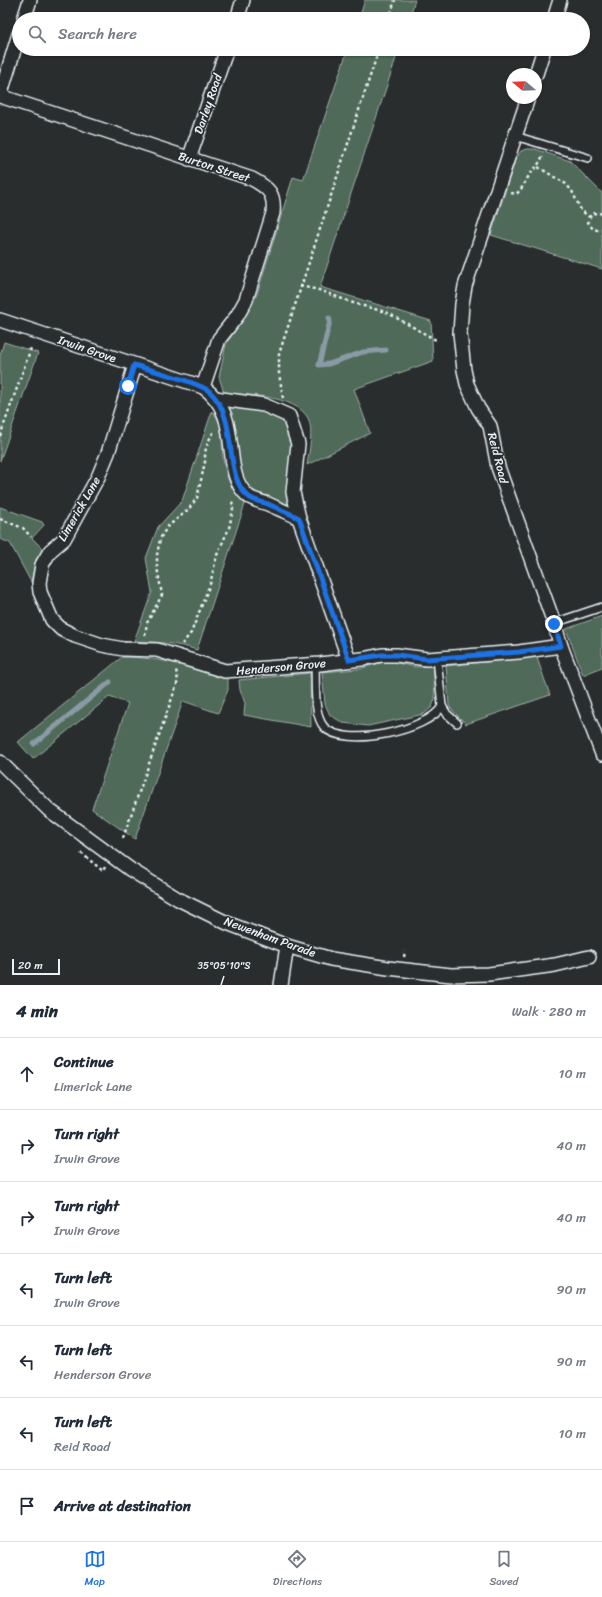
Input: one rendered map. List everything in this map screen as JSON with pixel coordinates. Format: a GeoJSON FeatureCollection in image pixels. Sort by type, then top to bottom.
{"type":"FeatureCollection","features":[{"type":"Feature","properties":{"kind":"street"},"geometry":{"type":"LineString","coordinates":[[26,12],[30,0]]}},
{"type":"Feature","properties":{"kind":"street"},"geometry":{"type":"LineString","coordinates":[[239,12],[243,0]]}},
{"type":"Feature","properties":{"kind":"street"},"geometry":{"type":"LineString","coordinates":[[556,12],[560,0]]}},
{"type":"Feature","properties":{"kind":"street"},"geometry":{"type":"LineString","coordinates":[[0,96],[12,56]]}},
{"type":"Feature","properties":{"kind":"street","name":"Darley Road"},"geometry":{"type":"LineString","coordinates":[[190,159],[224,56]]}},
{"type":"Feature","properties":{"kind":"street"},"geometry":{"type":"LineString","coordinates":[[538,68],[542,56]]}},
{"type":"Feature","properties":{"kind":"street","name":"Burton Street"},"geometry":{"type":"LineString","coordinates":[[0,96],[252,179],[264,185],[270,192],[274,202],[273,213],[246,300],[237,316],[219,339],[202,387]]}},
{"type":"Feature","properties":{"kind":"street","name":"Reid Road"},"geometry":{"type":"LineString","coordinates":[[526,104],[465,286],[460,333],[464,370],[467,384],[478,408],[490,426],[498,467],[561,646],[602,754]]}},
{"type":"Feature","properties":{"kind":"street","name":"Irwin Grove"},"geometry":{"type":"LineString","coordinates":[[0,320],[202,387],[215,398],[222,410],[230,439],[235,475],[241,487],[249,497],[299,518]]}},
{"type":"Feature","properties":{"kind":"street","name":"Limerick Lane"},"geometry":{"type":"LineString","coordinates":[[134,365],[108,452],[98,477],[64,539],[50,551],[42,565],[39,583],[40,592],[52,620],[61,629],[75,636],[102,645],[123,649],[144,650]]}},
{"type":"Feature","properties":{"kind":"street"},"geometry":{"type":"LineString","coordinates":[[215,398],[264,405],[289,416],[298,444],[292,492],[299,518],[349,660]]}},
{"type":"Feature","properties":{"kind":"street","name":"Henderson Grove"},"geometry":{"type":"LineString","coordinates":[[144,650],[157,650],[225,671],[315,665],[390,655],[427,659],[519,652],[561,646]]}},
{"type":"Feature","properties":{"kind":"street","name":"Newenham Parade"},"geometry":{"type":"LineString","coordinates":[[0,762],[49,810],[131,870],[178,899],[227,923],[287,946],[331,959],[451,980],[555,965],[588,957]]}},
{"type":"Feature","properties":{"kind":"street"},"geometry":{"type":"LineString","coordinates":[[281,985],[287,946]]}},
{"type":"Feature","properties":{"kind":"lane"},"geometry":{"type":"LineString","coordinates":[[515,136],[588,158]]}},
{"type":"Feature","properties":{"kind":"lane"},"geometry":{"type":"LineString","coordinates":[[554,624],[602,607]]}},
{"type":"Feature","properties":{"kind":"lane"},"geometry":{"type":"LineString","coordinates":[[438,658],[442,706],[447,714],[457,723]]}},
{"type":"Feature","properties":{"kind":"lane"},"geometry":{"type":"LineString","coordinates":[[315,665],[317,716],[324,728],[334,734],[350,738],[393,734],[439,712],[442,706]]}},
{"type":"Feature","properties":{"kind":"path"},"geometry":{"type":"LineString","coordinates":[[391,12],[395,0]]}},
{"type":"Feature","properties":{"kind":"path"},"geometry":{"type":"LineString","coordinates":[[282,413],[283,394],[279,373],[279,354],[300,286],[377,56]]}},
{"type":"Feature","properties":{"kind":"path"},"geometry":{"type":"LineString","coordinates":[[497,189],[516,194],[529,175],[538,166],[546,145]]}},
{"type":"Feature","properties":{"kind":"path"},"geometry":{"type":"LineString","coordinates":[[538,166],[566,184],[572,191],[581,210],[589,217]]}},
{"type":"Feature","properties":{"kind":"path"},"geometry":{"type":"LineString","coordinates":[[602,214],[595,213],[589,217],[588,222],[590,228],[595,230],[602,229]]}},
{"type":"Feature","properties":{"kind":"path"},"geometry":{"type":"LineString","coordinates":[[300,286],[319,290],[356,304],[386,312],[436,340]]}},
{"type":"Feature","properties":{"kind":"path"},"geometry":{"type":"LineString","coordinates":[[0,436],[31,348]]}},
{"type":"Feature","properties":{"kind":"path"},"geometry":{"type":"LineString","coordinates":[[144,650],[147,623],[162,595],[157,567],[157,555],[160,540],[166,527],[188,510],[197,498],[202,479],[205,452],[208,442],[215,430],[226,422]]}},
{"type":"Feature","properties":{"kind":"path"},"geometry":{"type":"LineString","coordinates":[[0,519],[23,528],[31,536]]}},
{"type":"Feature","properties":{"kind":"green space"},"geometry":{"type":"Polygon","coordinates":[[[365,0],[415,0],[411,12],[361,12],[365,0]]]}},
{"type":"Feature","properties":{"kind":"green space"},"geometry":{"type":"Polygon","coordinates":[[[346,56],[397,56],[320,287],[431,321],[433,361],[354,389],[370,433],[307,465],[311,429],[308,418],[302,410],[293,405],[270,398],[224,393],[219,377],[226,344],[244,318],[257,294],[293,177],[303,180],[346,56]]]}},
{"type":"Feature","properties":{"kind":"green space"},"geometry":{"type":"Polygon","coordinates":[[[535,149],[570,161],[602,193],[602,269],[491,235],[516,158],[521,151],[535,149]]]}},
{"type":"Feature","properties":{"kind":"green space"},"geometry":{"type":"Polygon","coordinates":[[[4,342],[38,353],[0,461],[0,355],[4,342]]]}},
{"type":"Feature","properties":{"kind":"green space"},"geometry":{"type":"Polygon","coordinates":[[[224,404],[272,412],[286,421],[291,440],[292,508],[260,497],[252,492],[246,485],[237,464],[224,404]]]}},
{"type":"Feature","properties":{"kind":"green space"},"geometry":{"type":"Polygon","coordinates":[[[212,411],[221,429],[223,457],[227,476],[234,490],[245,504],[197,650],[173,644],[134,641],[152,592],[146,558],[158,527],[182,501],[212,411]]]}},
{"type":"Feature","properties":{"kind":"green space"},"geometry":{"type":"Polygon","coordinates":[[[0,507],[42,522],[44,525],[32,538],[42,548],[42,551],[36,559],[31,582],[10,543],[0,539],[0,507]]]}},
{"type":"Feature","properties":{"kind":"green space"},"geometry":{"type":"Polygon","coordinates":[[[602,616],[602,667],[583,675],[566,629],[602,616]]]}},
{"type":"Feature","properties":{"kind":"green space"},"geometry":{"type":"Polygon","coordinates":[[[122,657],[137,657],[163,661],[228,679],[228,690],[218,713],[183,701],[135,839],[92,809],[128,703],[109,697],[33,759],[18,742],[122,657]]]}},
{"type":"Feature","properties":{"kind":"green space"},"geometry":{"type":"Polygon","coordinates":[[[534,657],[537,658],[550,695],[466,724],[451,709],[449,705],[446,666],[534,657]]]}},
{"type":"Feature","properties":{"kind":"green space"},"geometry":{"type":"Polygon","coordinates":[[[387,661],[416,667],[433,666],[435,698],[432,707],[424,714],[368,726],[343,723],[330,715],[325,704],[322,672],[359,669],[387,661]]]}},
{"type":"Feature","properties":{"kind":"green space"},"geometry":{"type":"Polygon","coordinates":[[[310,673],[311,727],[244,715],[245,703],[240,690],[239,680],[310,673]]]}},
{"type":"Feature","properties":{"kind":"waterway"},"geometry":{"type":"LineString","coordinates":[[329,318],[330,321],[319,365],[329,364],[363,352],[386,350]]}},
{"type":"Feature","properties":{"kind":"waterway"},"geometry":{"type":"LineString","coordinates":[[34,744],[110,682]]}},
{"type":"Feature","properties":{"kind":"route"},"geometry":{"type":"LineString","coordinates":[[128,386],[134,365],[202,387],[215,398],[222,410],[229,428],[235,475],[241,487],[249,497],[299,518],[349,660],[382,655],[397,655],[427,659],[519,652],[561,646],[554,624]]}}]}
